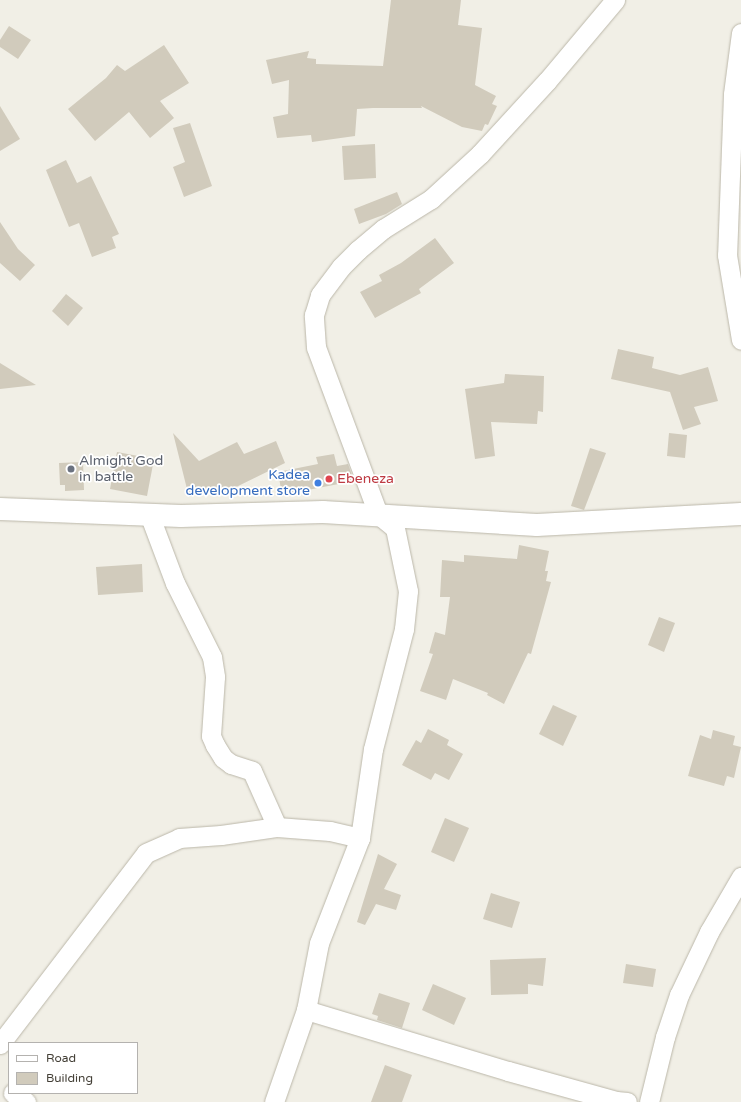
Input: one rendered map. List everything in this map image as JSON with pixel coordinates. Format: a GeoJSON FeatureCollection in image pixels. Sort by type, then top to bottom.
{"type":"FeatureCollection","features":[{"type":"Feature","properties":{"kind":"street"},"geometry":{"type":"LineString","coordinates":[[274,1102],[306,1010],[319,943],[360,838],[373,749],[404,629],[408,591],[395,528],[378,514],[316,347],[314,315],[320,295],[341,267],[358,250],[383,229],[431,199],[480,154],[547,81],[615,0]]}},
{"type":"Feature","properties":{"kind":"street"},"geometry":{"type":"LineString","coordinates":[[741,33],[727,255],[741,340]]}},
{"type":"Feature","properties":{"kind":"street"},"geometry":{"type":"LineString","coordinates":[[0,509],[149,514],[323,512],[378,514],[537,525],[741,514]]}},
{"type":"Feature","properties":{"kind":"street"},"geometry":{"type":"LineString","coordinates":[[149,514],[175,583],[212,657],[215,677],[211,736],[215,745],[230,764],[252,771],[277,827]]}},
{"type":"Feature","properties":{"kind":"street"},"geometry":{"type":"LineString","coordinates":[[0,1044],[146,853],[179,838],[221,835],[277,827],[330,832],[360,838]]}},
{"type":"Feature","properties":{"kind":"street"},"geometry":{"type":"LineString","coordinates":[[645,1100],[679,995],[709,932],[741,877]]}},
{"type":"Feature","properties":{"kind":"street"},"geometry":{"type":"LineString","coordinates":[[306,1010],[508,1071],[616,1101],[628,1102]]}},
{"type":"Feature","properties":{"kind":"street"},"geometry":{"type":"LineString","coordinates":[[0,1082],[8,1089]]}},
{"type":"Feature","properties":{"kind":"street"},"geometry":{"type":"LineString","coordinates":[[14,1094],[26,1102]]}},
{"type":"Feature","properties":{"kind":"building"},"geometry":{"type":"Polygon","coordinates":[[[391,0],[461,0],[458,25],[482,28],[475,85],[496,96],[492,104],[497,106],[488,125],[485,124],[482,131],[462,127],[421,106],[422,108],[373,108],[357,109],[355,136],[312,142],[311,135],[277,138],[273,117],[288,114],[289,80],[272,84],[266,60],[309,51],[307,58],[316,59],[316,64],[383,66],[391,0]]]}},
{"type":"Feature","properties":{"kind":"building"},"geometry":{"type":"Polygon","coordinates":[[[9,26],[31,40],[18,59],[0,47],[0,40],[9,26]]]}},
{"type":"Feature","properties":{"kind":"building"},"geometry":{"type":"Polygon","coordinates":[[[164,45],[189,83],[160,101],[174,118],[150,138],[129,112],[95,141],[68,109],[106,78],[117,65],[125,71],[164,45]]]}},
{"type":"Feature","properties":{"kind":"building"},"geometry":{"type":"Polygon","coordinates":[[[0,106],[20,139],[0,151],[0,106]]]}},
{"type":"Feature","properties":{"kind":"building"},"geometry":{"type":"Polygon","coordinates":[[[190,123],[212,186],[184,197],[173,167],[185,162],[173,128],[190,123]]]}},
{"type":"Feature","properties":{"kind":"building"},"geometry":{"type":"Polygon","coordinates":[[[375,144],[376,178],[344,180],[342,146],[375,144]]]}},
{"type":"Feature","properties":{"kind":"building"},"geometry":{"type":"Polygon","coordinates":[[[66,160],[77,183],[91,176],[119,234],[112,237],[116,248],[92,257],[79,223],[69,227],[46,170],[66,160]]]}},
{"type":"Feature","properties":{"kind":"building"},"geometry":{"type":"Polygon","coordinates":[[[397,192],[402,204],[386,214],[359,224],[354,209],[397,192]]]}},
{"type":"Feature","properties":{"kind":"building"},"geometry":{"type":"Polygon","coordinates":[[[0,222],[18,249],[35,265],[20,281],[0,263],[0,222]]]}},
{"type":"Feature","properties":{"kind":"building"},"geometry":{"type":"Polygon","coordinates":[[[435,238],[454,263],[419,289],[421,293],[375,318],[360,292],[382,281],[379,275],[401,263],[435,238]]]}},
{"type":"Feature","properties":{"kind":"building"},"geometry":{"type":"Polygon","coordinates":[[[66,294],[83,308],[68,326],[52,311],[66,294]]]}},
{"type":"Feature","properties":{"kind":"building"},"geometry":{"type":"Polygon","coordinates":[[[618,349],[654,357],[652,368],[680,375],[708,367],[718,401],[694,407],[701,424],[683,430],[670,392],[611,379],[618,349]]]}},
{"type":"Feature","properties":{"kind":"building"},"geometry":{"type":"Polygon","coordinates":[[[0,363],[36,385],[0,389],[0,363]]]}},
{"type":"Feature","properties":{"kind":"building"},"geometry":{"type":"Polygon","coordinates":[[[505,374],[544,376],[543,412],[538,411],[537,424],[491,422],[495,456],[475,459],[465,389],[504,383],[505,374]]]}},
{"type":"Feature","properties":{"kind":"building"},"geometry":{"type":"Polygon","coordinates":[[[173,433],[199,461],[237,442],[244,454],[276,441],[285,463],[228,491],[226,487],[189,497],[173,433]]]}},
{"type":"Feature","properties":{"kind":"building"},"geometry":{"type":"Polygon","coordinates":[[[669,433],[687,435],[685,458],[667,456],[669,433]]]}},
{"type":"Feature","properties":{"kind":"building"},"geometry":{"type":"Polygon","coordinates":[[[590,448],[606,453],[584,510],[571,506],[590,448]]]}},
{"type":"Feature","properties":{"kind":"building"},"geometry":{"type":"Polygon","coordinates":[[[117,452],[154,459],[147,496],[110,489],[117,452]]]}},
{"type":"Feature","properties":{"kind":"building"},"geometry":{"type":"Polygon","coordinates":[[[334,454],[337,466],[348,464],[354,481],[282,495],[278,472],[318,464],[316,457],[334,454]]]}},
{"type":"Feature","properties":{"kind":"building","name":"Almight God in battle"},"geometry":{"type":"Polygon","coordinates":[[[83,462],[84,490],[65,491],[65,485],[60,485],[59,463],[83,462]]]}},
{"type":"Feature","properties":{"kind":"building"},"geometry":{"type":"Polygon","coordinates":[[[519,545],[549,551],[545,571],[548,571],[546,581],[551,582],[531,654],[528,653],[504,704],[487,695],[488,693],[453,679],[446,700],[420,691],[433,654],[429,653],[435,632],[445,635],[450,597],[440,597],[442,560],[464,562],[464,555],[517,559],[519,545]]]}},
{"type":"Feature","properties":{"kind":"building"},"geometry":{"type":"Polygon","coordinates":[[[142,564],[143,592],[98,595],[96,567],[142,564]]]}},
{"type":"Feature","properties":{"kind":"building"},"geometry":{"type":"Polygon","coordinates":[[[659,617],[675,623],[664,652],[648,645],[659,617]]]}},
{"type":"Feature","properties":{"kind":"building"},"geometry":{"type":"Polygon","coordinates":[[[553,705],[577,716],[563,746],[539,734],[553,705]]]}},
{"type":"Feature","properties":{"kind":"building"},"geometry":{"type":"Polygon","coordinates":[[[428,729],[449,740],[447,745],[463,754],[449,780],[435,773],[431,780],[402,765],[416,740],[421,743],[428,729]]]}},
{"type":"Feature","properties":{"kind":"building"},"geometry":{"type":"Polygon","coordinates":[[[713,730],[735,736],[733,745],[741,747],[734,778],[727,776],[724,786],[688,776],[700,735],[711,739],[713,730]]]}},
{"type":"Feature","properties":{"kind":"building"},"geometry":{"type":"Polygon","coordinates":[[[445,818],[469,828],[454,862],[431,852],[445,818]]]}},
{"type":"Feature","properties":{"kind":"building"},"geometry":{"type":"Polygon","coordinates":[[[378,854],[397,864],[384,889],[401,895],[396,910],[376,904],[365,925],[357,922],[378,854]]]}},
{"type":"Feature","properties":{"kind":"building"},"geometry":{"type":"Polygon","coordinates":[[[491,893],[520,902],[512,928],[483,919],[491,893]]]}},
{"type":"Feature","properties":{"kind":"building"},"geometry":{"type":"Polygon","coordinates":[[[546,958],[543,986],[528,984],[528,994],[491,995],[490,960],[546,958]]]}},
{"type":"Feature","properties":{"kind":"building"},"geometry":{"type":"Polygon","coordinates":[[[626,964],[656,969],[653,987],[623,983],[626,964]]]}},
{"type":"Feature","properties":{"kind":"building"},"geometry":{"type":"Polygon","coordinates":[[[433,984],[466,998],[454,1025],[422,1010],[433,984]]]}},
{"type":"Feature","properties":{"kind":"building"},"geometry":{"type":"Polygon","coordinates":[[[379,993],[410,1003],[402,1028],[377,1020],[378,1016],[372,1014],[379,993]]]}},
{"type":"Feature","properties":{"kind":"building"},"geometry":{"type":"Polygon","coordinates":[[[385,1065],[412,1075],[402,1102],[371,1102],[385,1065]]]}},
{"type":"Feature","properties":{"kind":"place","name":"Almight God in battle"},"geometry":{"type":"Point","coordinates":[71,469]}},
{"type":"Feature","properties":{"kind":"place","name":"Ebeneza"},"geometry":{"type":"Point","coordinates":[329,479]}},
{"type":"Feature","properties":{"kind":"place","name":"Kadea development store"},"geometry":{"type":"Point","coordinates":[318,483]}}]}
